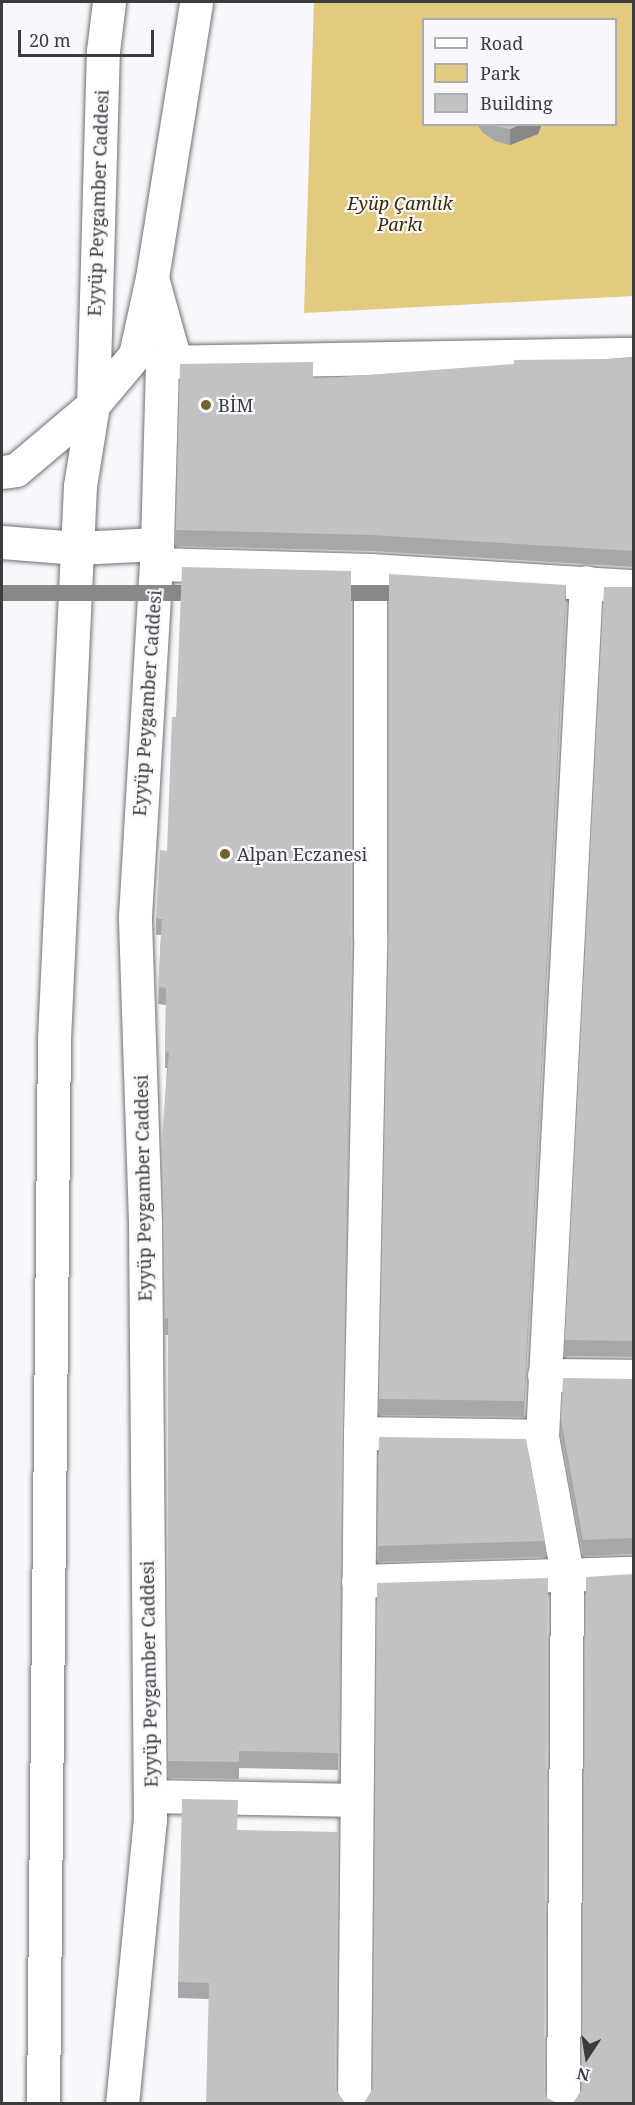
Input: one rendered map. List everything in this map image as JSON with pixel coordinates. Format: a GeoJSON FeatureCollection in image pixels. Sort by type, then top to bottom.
{"type":"FeatureCollection","features":[{"type":"Feature","properties":{"kind":"street","name":"Eyyüp Peygamber Caddesi"},"geometry":{"type":"LineString","coordinates":[[43,2103],[54,1039],[80,486],[93,405],[103,51],[109,2]]}},
{"type":"Feature","properties":{"kind":"street","name":"Eyyüp Peygamber Caddesi"},"geometry":{"type":"LineString","coordinates":[[93,405],[135,355],[152,278],[196,2]]}},
{"type":"Feature","properties":{"kind":"street","name":"Eyyüp Peygamber Caddesi"},"geometry":{"type":"LineString","coordinates":[[122,2103],[150,1796],[145,1222],[135,916],[156,554],[162,362],[172,350],[152,278]]}},
{"type":"Feature","properties":{"kind":"street"},"geometry":{"type":"LineString","coordinates":[[162,362],[633,354]]}},
{"type":"Feature","properties":{"kind":"street"},"geometry":{"type":"LineString","coordinates":[[2,472],[16,470],[93,405]]}},
{"type":"Feature","properties":{"kind":"street"},"geometry":{"type":"LineString","coordinates":[[2,542],[370,570],[633,586]]}},
{"type":"Feature","properties":{"kind":"street"},"geometry":{"type":"LineString","coordinates":[[354,2103],[360,1433],[370,936],[370,570]]}},
{"type":"Feature","properties":{"kind":"street"},"geometry":{"type":"LineString","coordinates":[[562,2103],[567,1574],[542,1436],[586,582]]}},
{"type":"Feature","properties":{"kind":"street"},"geometry":{"type":"LineString","coordinates":[[544,1375],[633,1376]]}},
{"type":"Feature","properties":{"kind":"street"},"geometry":{"type":"LineString","coordinates":[[360,1433],[542,1436]]}},
{"type":"Feature","properties":{"kind":"street"},"geometry":{"type":"LineString","coordinates":[[358,1581],[633,1573]]}},
{"type":"Feature","properties":{"kind":"street"},"geometry":{"type":"LineString","coordinates":[[150,1796],[357,1800]]}},
{"type":"Feature","properties":{"kind":"green space","name":"Eyüp Çamlık Parkı"},"geometry":{"type":"Polygon","coordinates":[[[314,2],[633,2],[633,296],[304,313],[314,2]]]}},
{"type":"Feature","properties":{"kind":"building"},"geometry":{"type":"Polygon","coordinates":[[[495,126],[517,126],[510,129],[495,126]]]}},
{"type":"Feature","properties":{"kind":"building"},"geometry":{"type":"Polygon","coordinates":[[[633,357],[633,551],[371,535],[176,530],[180,364],[313,362],[313,379],[514,364],[514,360],[633,357]]]}},
{"type":"Feature","properties":{"kind":"building"},"geometry":{"type":"Polygon","coordinates":[[[182,567],[351,571],[351,919],[338,1753],[239,1751],[239,1762],[168,1761],[168,1318],[165,1318],[162,1136],[169,1052],[165,1051],[166,988],[158,987],[162,918],[156,918],[160,850],[167,851],[172,717],[176,717],[182,567]]]}},
{"type":"Feature","properties":{"kind":"building"},"geometry":{"type":"Polygon","coordinates":[[[389,574],[566,585],[524,1401],[379,1399],[389,920],[389,574]]]}},
{"type":"Feature","properties":{"kind":"building"},"geometry":{"type":"Polygon","coordinates":[[[604,587],[633,587],[633,1341],[565,1340],[604,587]]]}},
{"type":"Feature","properties":{"kind":"building"},"geometry":{"type":"Polygon","coordinates":[[[563,1378],[633,1379],[633,1538],[583,1540],[561,1419],[563,1378]]]}},
{"type":"Feature","properties":{"kind":"building"},"geometry":{"type":"Polygon","coordinates":[[[379,1437],[526,1439],[545,1541],[378,1546],[379,1437]]]}},
{"type":"Feature","properties":{"kind":"building"},"geometry":{"type":"Polygon","coordinates":[[[633,1574],[633,2103],[573,2103],[582,2089],[586,1577],[633,1574]]]}},
{"type":"Feature","properties":{"kind":"building"},"geometry":{"type":"Polygon","coordinates":[[[548,1578],[544,2088],[547,2098],[557,2103],[364,2103],[373,2088],[377,1583],[548,1578]]]}},
{"type":"Feature","properties":{"kind":"building"},"geometry":{"type":"Polygon","coordinates":[[[182,1799],[238,1800],[237,1830],[338,1832],[335,2088],[345,2103],[206,2103],[209,1983],[178,1982],[182,1799]]]}},
{"type":"Feature","properties":{"kind":"place","name":"BİM"},"geometry":{"type":"Point","coordinates":[206,405]}},
{"type":"Feature","properties":{"kind":"place","name":"Alpan Eczanesi"},"geometry":{"type":"Point","coordinates":[225,854]}}]}
